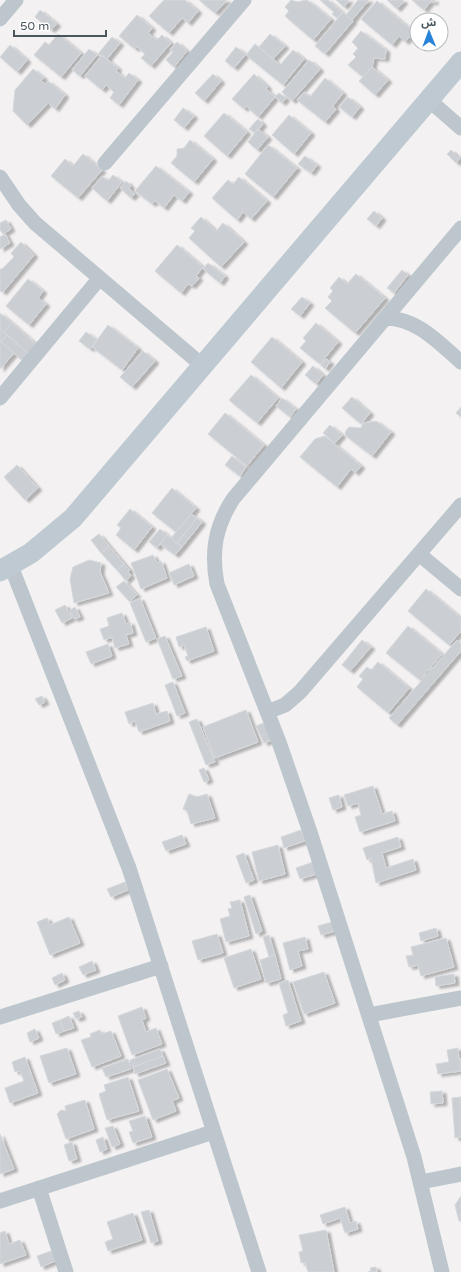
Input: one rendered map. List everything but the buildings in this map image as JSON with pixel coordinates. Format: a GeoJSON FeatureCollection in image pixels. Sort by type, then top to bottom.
{"type":"FeatureCollection","features":[{"type":"Feature","properties":{"kind":"street"},"geometry":{"type":"LineString","coordinates":[[0,19],[16,0]]}},
{"type":"Feature","properties":{"kind":"street"},"geometry":{"type":"LineString","coordinates":[[105,163],[244,0]]}},
{"type":"Feature","properties":{"kind":"street"},"geometry":{"type":"LineString","coordinates":[[258,1272],[112,820],[5,569],[37,548],[73,518],[461,62]]}},
{"type":"Feature","properties":{"kind":"street"},"geometry":{"type":"LineString","coordinates":[[428,100],[461,128]]}},
{"type":"Feature","properties":{"kind":"street"},"geometry":{"type":"LineString","coordinates":[[0,177],[19,205],[35,223],[203,366]]}},
{"type":"Feature","properties":{"kind":"street"},"geometry":{"type":"LineString","coordinates":[[442,1272],[421,1182],[369,1015],[300,802],[217,584],[213,555],[217,531],[223,514],[233,499],[461,228]]}},
{"type":"Feature","properties":{"kind":"street"},"geometry":{"type":"LineString","coordinates":[[0,398],[99,279]]}},
{"type":"Feature","properties":{"kind":"street"},"geometry":{"type":"LineString","coordinates":[[404,296],[410,312],[419,327]]}},
{"type":"Feature","properties":{"kind":"street"},"geometry":{"type":"LineString","coordinates":[[386,318],[403,320],[419,327],[461,362]]}},
{"type":"Feature","properties":{"kind":"street"},"geometry":{"type":"LineString","coordinates":[[267,712],[285,705],[300,692],[461,505]]}},
{"type":"Feature","properties":{"kind":"street"},"geometry":{"type":"LineString","coordinates":[[419,554],[461,589]]}},
{"type":"Feature","properties":{"kind":"street"},"geometry":{"type":"LineString","coordinates":[[0,1017],[160,966]]}},
{"type":"Feature","properties":{"kind":"street"},"geometry":{"type":"LineString","coordinates":[[369,1015],[461,998]]}},
{"type":"Feature","properties":{"kind":"street"},"geometry":{"type":"LineString","coordinates":[[0,1200],[213,1132]]}},
{"type":"Feature","properties":{"kind":"street"},"geometry":{"type":"LineString","coordinates":[[421,1182],[461,1174]]}},
{"type":"Feature","properties":{"kind":"street"},"geometry":{"type":"LineString","coordinates":[[39,1188],[66,1272]]}}]}
